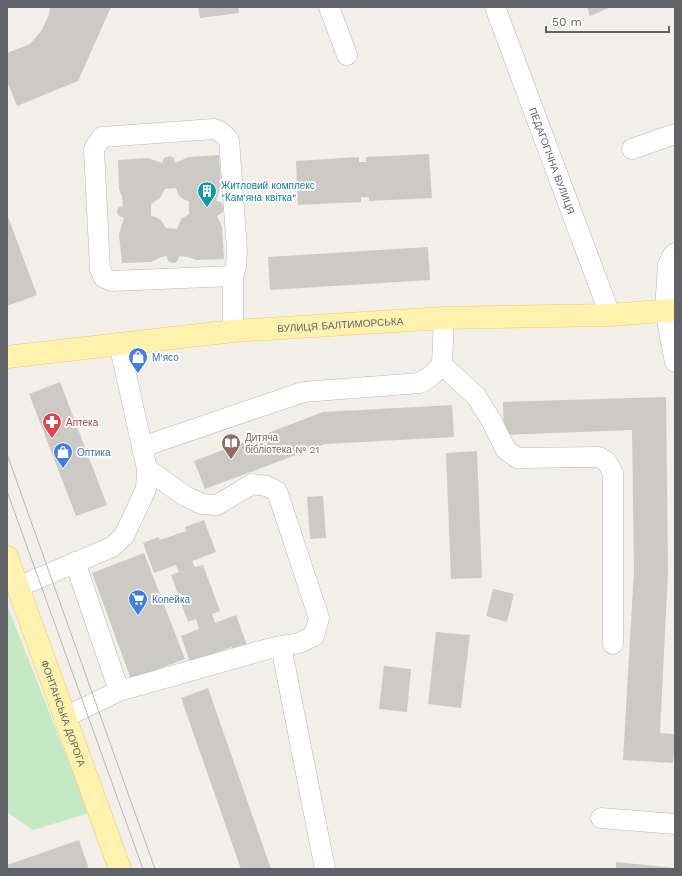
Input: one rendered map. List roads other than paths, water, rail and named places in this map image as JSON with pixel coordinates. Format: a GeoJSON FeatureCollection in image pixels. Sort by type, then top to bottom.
{"type":"FeatureCollection","features":[{"type":"Feature","properties":{"kind":"main road","name":"ВУЛИЦЯ БАЛТИМОРСЬКА"},"geometry":{"type":"LineString","coordinates":[[7,357],[232,331],[444,318],[610,315],[670,310]]}},
{"type":"Feature","properties":{"kind":"main road","name":"ФОНТАНСЬКА ДОРОГА"},"geometry":{"type":"LineString","coordinates":[[7,557],[120,869]]}},
{"type":"Feature","properties":{"kind":"street"},"geometry":{"type":"LineString","coordinates":[[329,7],[347,56]]}},
{"type":"Feature","properties":{"kind":"street","name":"ПЕДАГОГІЧНА ВУЛИЦЯ"},"geometry":{"type":"LineString","coordinates":[[495,7],[610,315]]}},
{"type":"Feature","properties":{"kind":"street"},"geometry":{"type":"LineString","coordinates":[[232,331],[233,276],[236,266],[237,250],[230,140],[221,132],[214,129],[102,137],[94,149],[100,269],[104,278],[112,281],[233,276]]}},
{"type":"Feature","properties":{"kind":"street"},"geometry":{"type":"LineString","coordinates":[[632,149],[675,134]]}},
{"type":"Feature","properties":{"kind":"street"},"geometry":{"type":"LineString","coordinates":[[675,253],[668,265],[670,310],[675,362]]}},
{"type":"Feature","properties":{"kind":"street"},"geometry":{"type":"LineString","coordinates":[[142,447],[303,392],[420,383],[431,376],[442,365],[444,318]]}},
{"type":"Feature","properties":{"kind":"street"},"geometry":{"type":"LineString","coordinates":[[18,587],[112,547],[124,536],[146,489],[147,469],[120,343]]}},
{"type":"Feature","properties":{"kind":"street"},"geometry":{"type":"LineString","coordinates":[[442,365],[476,396],[491,420],[506,450],[517,458],[599,457],[607,462],[613,473],[613,644]]}},
{"type":"Feature","properties":{"kind":"street"},"geometry":{"type":"LineString","coordinates":[[65,717],[118,692],[271,648],[299,643],[314,636],[319,618],[276,491],[266,486],[252,484],[217,505],[202,504],[185,496],[147,469]]}},
{"type":"Feature","properties":{"kind":"street"},"geometry":{"type":"LineString","coordinates":[[75,562],[118,692]]}},
{"type":"Feature","properties":{"kind":"street"},"geometry":{"type":"LineString","coordinates":[[281,646],[324,869]]}},
{"type":"Feature","properties":{"kind":"street"},"geometry":{"type":"LineString","coordinates":[[601,818],[675,824]]}},
{"type":"Feature","properties":{"kind":"tram line"},"geometry":{"type":"LineString","coordinates":[[7,454],[155,869]]}},
{"type":"Feature","properties":{"kind":"tram line"},"geometry":{"type":"LineString","coordinates":[[7,491],[143,869]]}},
{"type":"Feature","properties":{"kind":"place","name":"Житловий комплекс \"Кам'яна квітка\""},"geometry":{"type":"Point","coordinates":[207,208]}},
{"type":"Feature","properties":{"kind":"place","name":"М'ясо"},"geometry":{"type":"Point","coordinates":[138,374]}},
{"type":"Feature","properties":{"kind":"place","name":"Аптека"},"geometry":{"type":"Point","coordinates":[52,439]}},
{"type":"Feature","properties":{"kind":"place","name":"Дитяча бібліотека № 21"},"geometry":{"type":"Point","coordinates":[231,460]}},
{"type":"Feature","properties":{"kind":"place","name":"Оптика"},"geometry":{"type":"Point","coordinates":[63,469]}},
{"type":"Feature","properties":{"kind":"place","name":"Копейка"},"geometry":{"type":"Point","coordinates":[138,616]}}]}
